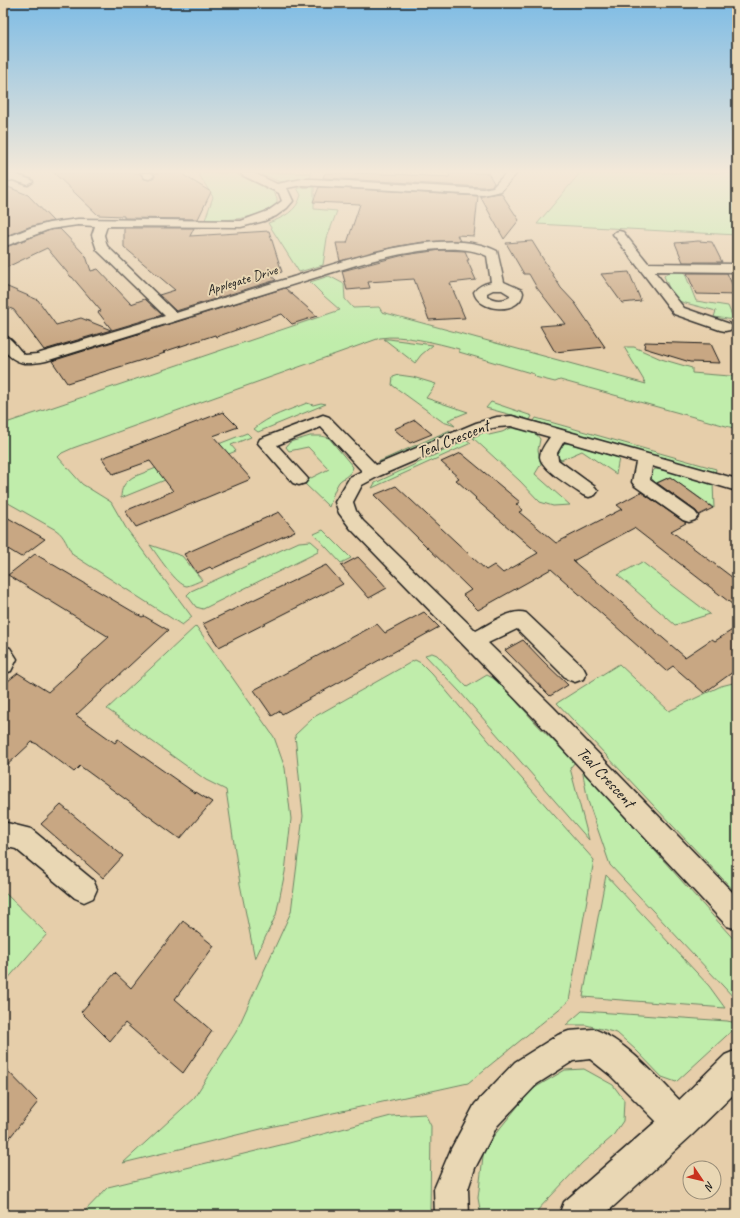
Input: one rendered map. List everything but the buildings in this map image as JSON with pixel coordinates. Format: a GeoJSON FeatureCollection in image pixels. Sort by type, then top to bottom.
{"type":"FeatureCollection","features":[{"type":"Feature","properties":{"kind":"street"},"geometry":{"type":"LineString","coordinates":[[3,243],[35,230]]}},
{"type":"Feature","properties":{"kind":"street"},"geometry":{"type":"LineString","coordinates":[[99,230],[98,234],[101,247],[174,318]]}},
{"type":"Feature","properties":{"kind":"street"},"geometry":{"type":"LineString","coordinates":[[619,234],[679,311],[725,327]]}},
{"type":"Feature","properties":{"kind":"street","name":"Applegate Drive"},"geometry":{"type":"LineString","coordinates":[[3,339],[16,356],[22,360],[32,360],[46,357],[355,263],[408,248],[425,246],[471,247],[489,251],[493,254],[498,286]]}},
{"type":"Feature","properties":{"kind":"street"},"geometry":{"type":"LineString","coordinates":[[644,268],[737,268]]}},
{"type":"Feature","properties":{"kind":"street"},"geometry":{"type":"LineString","coordinates":[[299,479],[266,443],[323,420],[373,472]]}},
{"type":"Feature","properties":{"kind":"street","name":"Teal Crescent"},"geometry":{"type":"LineString","coordinates":[[737,486],[512,421],[497,422],[482,426],[373,472],[356,481],[344,502],[348,513],[546,714],[737,916]]}},
{"type":"Feature","properties":{"kind":"street"},"geometry":{"type":"LineString","coordinates":[[560,434],[548,454],[548,460],[589,491]]}},
{"type":"Feature","properties":{"kind":"street"},"geometry":{"type":"LineString","coordinates":[[645,459],[641,482],[689,516]]}},
{"type":"Feature","properties":{"kind":"street"},"geometry":{"type":"LineString","coordinates":[[473,641],[519,618],[575,673]]}},
{"type":"Feature","properties":{"kind":"street"},"geometry":{"type":"LineString","coordinates":[[3,654],[6,659],[3,665]]}},
{"type":"Feature","properties":{"kind":"street"},"geometry":{"type":"LineString","coordinates":[[3,834],[22,838],[84,889]]}},
{"type":"Feature","properties":{"kind":"street"},"geometry":{"type":"LineString","coordinates":[[452,1215],[451,1189],[462,1160],[486,1115],[526,1073],[569,1046],[594,1044],[621,1064],[680,1123]]}},
{"type":"Feature","properties":{"kind":"street"},"geometry":{"type":"LineString","coordinates":[[576,1215],[680,1123],[737,1067]]}},
{"type":"Feature","properties":{"kind":"green space"},"geometry":{"type":"Polygon","coordinates":[[[272,230],[330,230],[327,238],[323,265],[299,272],[272,230]]]}},
{"type":"Feature","properties":{"kind":"green space"},"geometry":{"type":"Polygon","coordinates":[[[643,230],[737,230],[737,235],[643,230]]]}},
{"type":"Feature","properties":{"kind":"green space"},"geometry":{"type":"Polygon","coordinates":[[[684,271],[696,301],[728,306],[734,320],[714,317],[716,311],[674,300],[664,276],[669,272],[684,271]]]}},
{"type":"Feature","properties":{"kind":"green space"},"geometry":{"type":"Polygon","coordinates":[[[329,276],[344,284],[345,299],[353,308],[379,307],[382,312],[646,384],[624,347],[634,347],[661,359],[692,368],[692,373],[729,376],[737,374],[737,429],[560,380],[555,382],[535,377],[534,374],[459,352],[459,349],[409,338],[389,337],[380,338],[62,453],[58,457],[82,484],[111,502],[126,528],[192,617],[182,625],[73,555],[59,532],[3,500],[3,424],[340,310],[310,282],[329,276]]]}},
{"type":"Feature","properties":{"kind":"green space"},"geometry":{"type":"Polygon","coordinates":[[[384,339],[433,345],[421,355],[415,363],[384,339]]]}},
{"type":"Feature","properties":{"kind":"green space"},"geometry":{"type":"Polygon","coordinates":[[[399,375],[413,377],[436,384],[426,398],[468,412],[448,420],[455,426],[443,422],[392,385],[393,377],[399,375]]]}},
{"type":"Feature","properties":{"kind":"green space"},"geometry":{"type":"Polygon","coordinates":[[[491,402],[532,416],[530,420],[486,408],[491,402]]]}},
{"type":"Feature","properties":{"kind":"green space"},"geometry":{"type":"Polygon","coordinates":[[[307,403],[313,405],[321,403],[326,404],[258,432],[254,429],[272,417],[307,403]]]}},
{"type":"Feature","properties":{"kind":"green space"},"geometry":{"type":"Polygon","coordinates":[[[536,418],[716,469],[715,474],[534,421],[536,418]]]}},
{"type":"Feature","properties":{"kind":"green space"},"geometry":{"type":"Polygon","coordinates":[[[511,428],[526,430],[537,435],[540,439],[538,450],[541,464],[535,474],[570,505],[553,506],[540,502],[520,481],[472,437],[486,431],[489,435],[511,428]]]}},
{"type":"Feature","properties":{"kind":"green space"},"geometry":{"type":"Polygon","coordinates":[[[450,430],[450,433],[386,462],[378,462],[450,430]]]}},
{"type":"Feature","properties":{"kind":"green space"},"geometry":{"type":"Polygon","coordinates":[[[247,433],[251,437],[231,445],[236,451],[121,498],[124,486],[127,481],[133,477],[247,433]]]}},
{"type":"Feature","properties":{"kind":"green space"},"geometry":{"type":"Polygon","coordinates":[[[310,436],[329,438],[353,467],[349,474],[337,485],[329,507],[303,482],[329,469],[308,447],[289,451],[286,447],[290,442],[310,436]]]}},
{"type":"Feature","properties":{"kind":"green space"},"geometry":{"type":"Polygon","coordinates":[[[467,440],[471,443],[372,488],[375,483],[467,440]]]}},
{"type":"Feature","properties":{"kind":"green space"},"geometry":{"type":"Polygon","coordinates":[[[569,443],[619,458],[616,474],[582,451],[561,460],[555,454],[560,444],[569,443]]]}},
{"type":"Feature","properties":{"kind":"green space"},"geometry":{"type":"Polygon","coordinates":[[[655,469],[713,483],[714,508],[670,477],[656,483],[649,476],[655,469]]]}},
{"type":"Feature","properties":{"kind":"green space"},"geometry":{"type":"Polygon","coordinates":[[[323,530],[351,558],[341,563],[314,534],[323,530]]]}},
{"type":"Feature","properties":{"kind":"green space"},"geometry":{"type":"Polygon","coordinates":[[[311,541],[319,548],[318,552],[203,609],[196,607],[187,595],[191,591],[299,542],[311,541]]]}},
{"type":"Feature","properties":{"kind":"green space"},"geometry":{"type":"Polygon","coordinates":[[[150,545],[182,556],[202,580],[187,586],[183,585],[172,575],[150,545]]]}},
{"type":"Feature","properties":{"kind":"green space"},"geometry":{"type":"Polygon","coordinates":[[[642,562],[710,614],[675,625],[618,575],[642,562]]]}},
{"type":"Feature","properties":{"kind":"green space"},"geometry":{"type":"Polygon","coordinates":[[[196,626],[274,737],[285,768],[291,819],[285,872],[276,915],[255,959],[240,884],[226,790],[206,780],[107,709],[196,626]]]}},
{"type":"Feature","properties":{"kind":"green space"},"geometry":{"type":"Polygon","coordinates":[[[432,653],[437,655],[467,687],[487,675],[493,678],[508,691],[537,724],[575,762],[570,768],[589,840],[460,692],[425,655],[432,653]]]}},
{"type":"Feature","properties":{"kind":"green space"},"geometry":{"type":"Polygon","coordinates":[[[415,660],[421,663],[432,674],[499,753],[594,860],[569,1001],[468,1083],[261,1129],[123,1163],[194,1098],[236,1032],[291,912],[303,816],[295,735],[314,717],[415,660]]]}},
{"type":"Feature","properties":{"kind":"green space"},"geometry":{"type":"Polygon","coordinates":[[[619,664],[669,711],[721,686],[737,682],[737,894],[557,703],[619,664]]]}},
{"type":"Feature","properties":{"kind":"green space"},"geometry":{"type":"Polygon","coordinates":[[[582,769],[737,943],[737,1001],[610,865],[588,801],[582,769]]]}},
{"type":"Feature","properties":{"kind":"green space"},"geometry":{"type":"Polygon","coordinates":[[[606,875],[709,986],[725,1008],[583,997],[606,875]]]}},
{"type":"Feature","properties":{"kind":"green space"},"geometry":{"type":"Polygon","coordinates":[[[3,891],[47,934],[5,982],[3,980],[3,891]]]}},
{"type":"Feature","properties":{"kind":"green space"},"geometry":{"type":"Polygon","coordinates":[[[582,1011],[727,1021],[737,1023],[737,1026],[676,1082],[662,1077],[617,1033],[586,1025],[566,1025],[582,1011]]]}},
{"type":"Feature","properties":{"kind":"green space"},"geometry":{"type":"Polygon","coordinates":[[[584,1069],[613,1085],[624,1100],[623,1121],[612,1137],[582,1163],[533,1215],[481,1215],[478,1198],[484,1148],[531,1090],[565,1070],[584,1069]]]}},
{"type":"Feature","properties":{"kind":"green space"},"geometry":{"type":"Polygon","coordinates":[[[425,1114],[431,1126],[430,1215],[81,1215],[108,1187],[289,1143],[391,1116],[425,1114]]]}}]}
